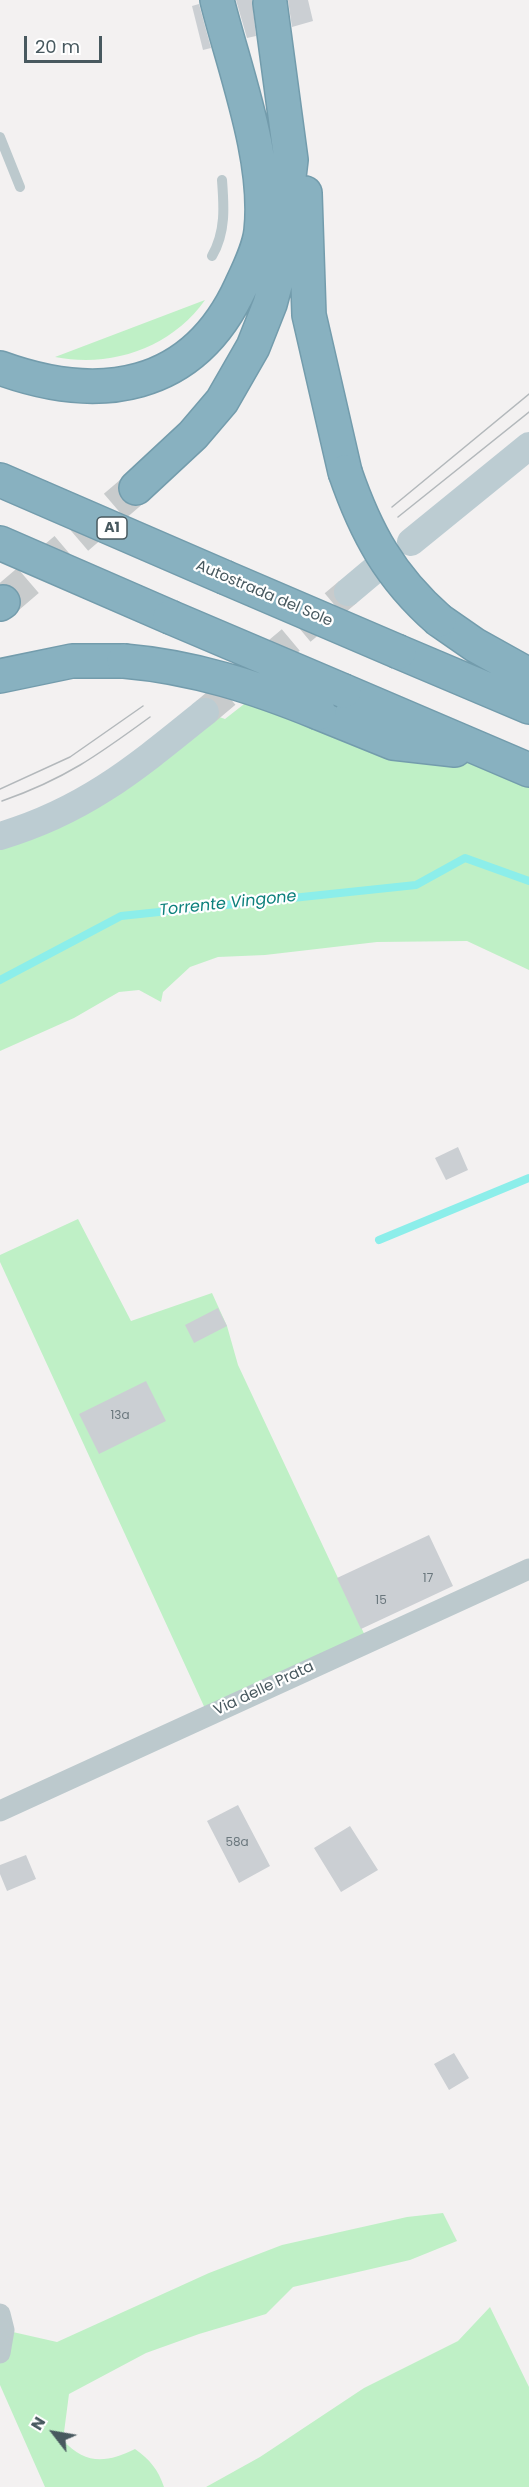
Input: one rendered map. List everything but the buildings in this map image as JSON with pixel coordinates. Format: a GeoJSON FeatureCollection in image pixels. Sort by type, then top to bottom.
{"type":"FeatureCollection","features":[{"type":"Feature","properties":{"kind":"highway"},"geometry":{"type":"LineString","coordinates":[[0,368],[58,385],[102,387],[130,383],[174,365],[194,350],[228,312],[250,266],[261,231],[261,191],[251,128],[217,0]]}},
{"type":"Feature","properties":{"kind":"highway"},"geometry":{"type":"LineString","coordinates":[[270,1],[304,156],[309,315],[345,472],[356,503],[378,550],[398,577],[440,620],[474,645],[529,675]]}},
{"type":"Feature","properties":{"kind":"highway"},"geometry":{"type":"LineString","coordinates":[[136,488],[193,435],[222,401],[250,352],[270,304],[277,278],[291,160],[270,1]]}},
{"type":"Feature","properties":{"kind":"highway","name":"Autostrada del Sole"},"geometry":{"type":"LineString","coordinates":[[0,480],[529,708]]}},
{"type":"Feature","properties":{"kind":"highway"},"geometry":{"type":"LineString","coordinates":[[0,543],[529,770]]}},
{"type":"Feature","properties":{"kind":"highway"},"geometry":{"type":"LineString","coordinates":[[0,676],[72,661],[124,661],[182,667],[226,678],[393,743],[494,755]]}},
{"type":"Feature","properties":{"kind":"street"},"geometry":{"type":"LineString","coordinates":[[411,542],[529,446]]}},
{"type":"Feature","properties":{"kind":"street"},"geometry":{"type":"LineString","coordinates":[[348,592],[373,571]]}},
{"type":"Feature","properties":{"kind":"street"},"geometry":{"type":"LineString","coordinates":[[0,836],[36,825],[81,805],[107,789],[205,712]]}},
{"type":"Feature","properties":{"kind":"street","name":"Via delle Prata"},"geometry":{"type":"LineString","coordinates":[[0,1811],[529,1569]]}},
{"type":"Feature","properties":{"kind":"street"},"geometry":{"type":"LineString","coordinates":[[0,2314],[4,2330],[0,2353]]}},
{"type":"Feature","properties":{"kind":"lane"},"geometry":{"type":"LineString","coordinates":[[0,137],[20,187]]}},
{"type":"Feature","properties":{"kind":"lane"},"geometry":{"type":"LineString","coordinates":[[212,256],[219,242],[223,223],[222,180]]}},
{"type":"Feature","properties":{"kind":"green space"},"geometry":{"type":"Polygon","coordinates":[[[205,300],[175,331],[139,351],[98,359],[76,360],[55,357],[205,300]]]}},
{"type":"Feature","properties":{"kind":"green space"},"geometry":{"type":"Polygon","coordinates":[[[262,690],[529,770],[529,970],[467,941],[377,942],[265,955],[218,957],[190,967],[163,992],[161,1002],[139,990],[119,992],[74,1018],[0,1051],[0,836],[205,712],[225,719],[262,690]]]}},
{"type":"Feature","properties":{"kind":"green space"},"geometry":{"type":"Polygon","coordinates":[[[78,1219],[131,1321],[212,1293],[227,1326],[238,1365],[368,1642],[208,1715],[0,1262],[0,1255],[78,1219]]]}},
{"type":"Feature","properties":{"kind":"green space"},"geometry":{"type":"Polygon","coordinates":[[[443,2213],[457,2241],[410,2260],[293,2287],[266,2314],[146,2353],[69,2394],[63,2440],[71,2448],[88,2458],[97,2459],[115,2457],[135,2449],[153,2465],[164,2487],[45,2487],[0,2385],[0,2353],[4,2330],[57,2342],[209,2273],[282,2245],[407,2217],[443,2213]]]}},
{"type":"Feature","properties":{"kind":"green space"},"geometry":{"type":"Polygon","coordinates":[[[490,2307],[529,2387],[529,2487],[206,2487],[260,2457],[364,2388],[458,2341],[490,2307]]]}},
{"type":"Feature","properties":{"kind":"waterway","name":"Torrente Vingone"},"geometry":{"type":"LineString","coordinates":[[0,980],[121,916],[416,885],[465,858],[529,881]]}},
{"type":"Feature","properties":{"kind":"waterway"},"geometry":{"type":"LineString","coordinates":[[379,1240],[529,1178]]}},
{"type":"Feature","properties":{"kind":"tunnel"},"geometry":{"type":"LineString","coordinates":[[3,602],[136,488]]}},
{"type":"Feature","properties":{"kind":"tunnel"},"geometry":{"type":"LineString","coordinates":[[205,712],[348,592]]}},
{"type":"Feature","properties":{"kind":"tram line"},"geometry":{"type":"LineString","coordinates":[[392,507],[529,394]]}},
{"type":"Feature","properties":{"kind":"tram line"},"geometry":{"type":"LineString","coordinates":[[398,517],[529,412]]}},
{"type":"Feature","properties":{"kind":"tram line"},"geometry":{"type":"LineString","coordinates":[[0,789],[70,757],[143,706]]}},
{"type":"Feature","properties":{"kind":"tram line"},"geometry":{"type":"LineString","coordinates":[[2,801],[63,775],[150,717]]}}]}
